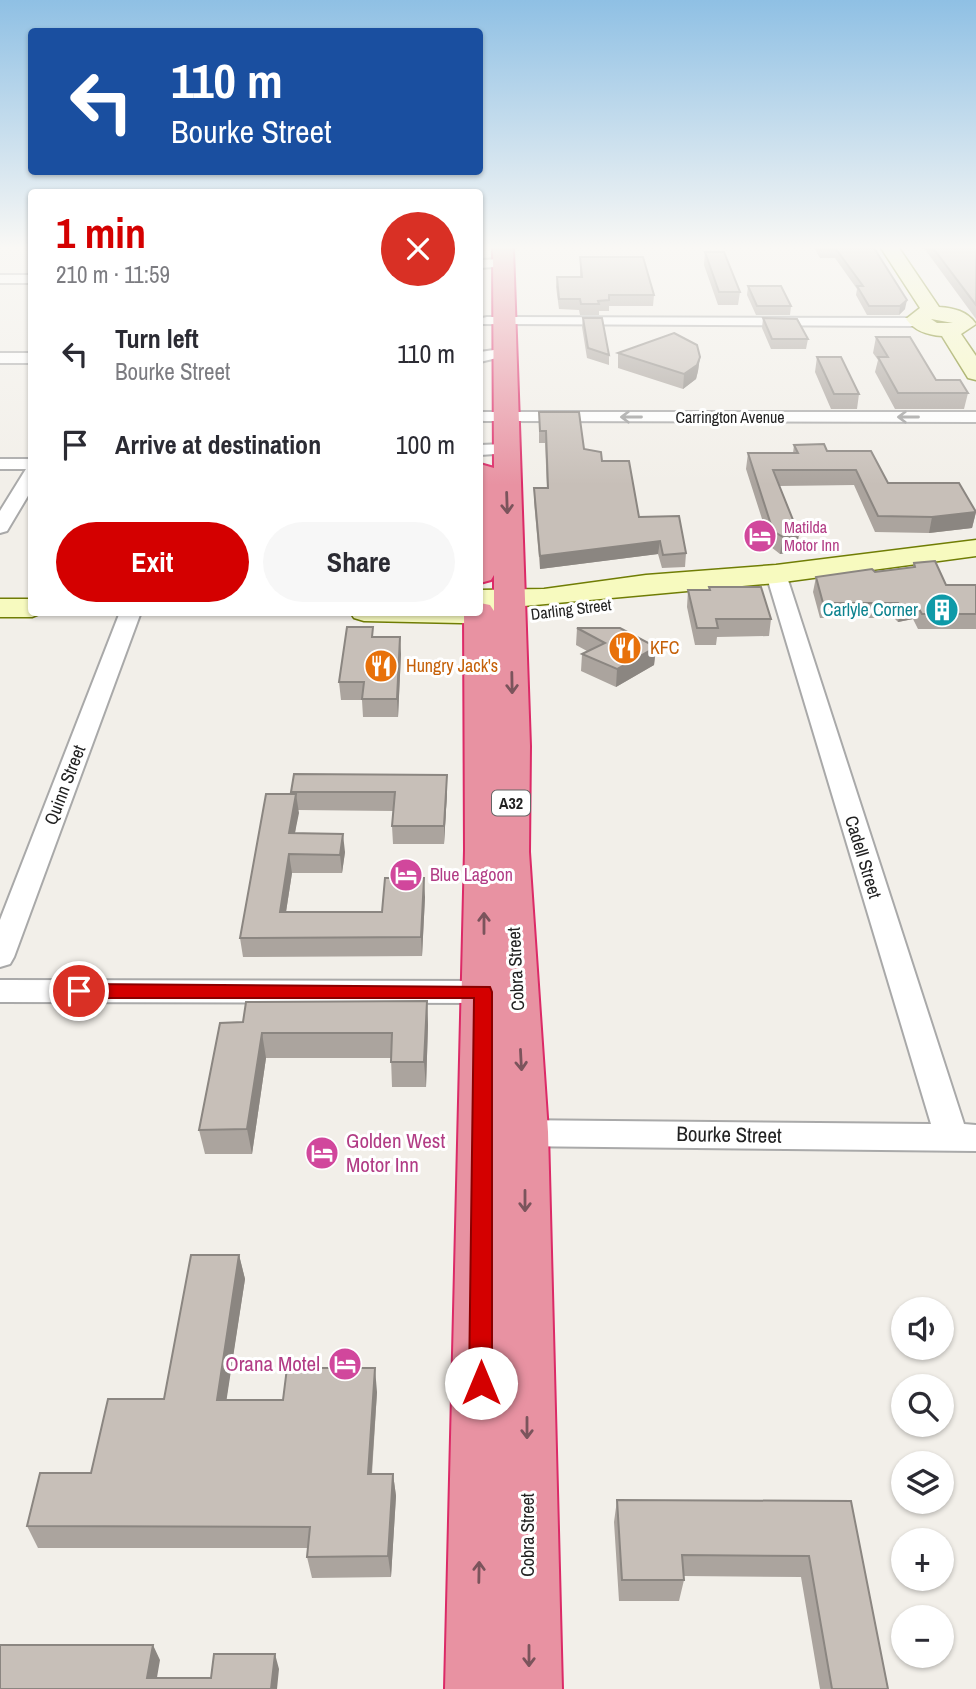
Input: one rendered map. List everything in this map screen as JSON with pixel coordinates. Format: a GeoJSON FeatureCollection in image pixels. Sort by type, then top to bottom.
{"type":"FeatureCollection","features":[{"type":"Feature","properties":{"kind":"highway","name":"Cobra Street"},"geometry":{"type":"LineString","coordinates":[[495,416],[483,357],[500,327]]}},
{"type":"Feature","properties":{"kind":"highway","name":"Cobra Street"},"geometry":{"type":"LineString","coordinates":[[483,533],[489,450],[495,416],[500,327]]}},
{"type":"Feature","properties":{"kind":"highway","name":"Cobra Street"},"geometry":{"type":"LineString","coordinates":[[489,450],[492,608],[510,852],[500,992],[529,1689]]}},
{"type":"Feature","properties":{"kind":"highway","name":"Cobra Street"},"geometry":{"type":"LineString","coordinates":[[478,1689],[504,1133]]}},
{"type":"Feature","properties":{"kind":"street"},"geometry":{"type":"LineString","coordinates":[[963,327],[976,373]]}},
{"type":"Feature","properties":{"kind":"street"},"geometry":{"type":"LineString","coordinates":[[0,358],[28,358]]}},
{"type":"Feature","properties":{"kind":"street","name":"Carrington Avenue"},"geometry":{"type":"LineString","coordinates":[[495,416],[976,416]]}},
{"type":"Feature","properties":{"kind":"street"},"geometry":{"type":"LineString","coordinates":[[0,464],[28,464]]}},
{"type":"Feature","properties":{"kind":"street"},"geometry":{"type":"LineString","coordinates":[[0,527],[28,480]]}},
{"type":"Feature","properties":{"kind":"street","name":"Darling Street"},"geometry":{"type":"LineString","coordinates":[[492,608],[544,615],[660,597],[776,574],[976,548]]}},
{"type":"Feature","properties":{"kind":"street","name":"Cadell Street"},"geometry":{"type":"LineString","coordinates":[[776,574],[964,1139]]}},
{"type":"Feature","properties":{"kind":"street"},"geometry":{"type":"LineString","coordinates":[[0,608],[28,608]]}},
{"type":"Feature","properties":{"kind":"street","name":"Quinn Street"},"geometry":{"type":"LineString","coordinates":[[0,957],[129,616]]}},
{"type":"Feature","properties":{"kind":"street"},"geometry":{"type":"LineString","coordinates":[[0,991],[500,992]]}},
{"type":"Feature","properties":{"kind":"street","name":"Bourke Street"},"geometry":{"type":"LineString","coordinates":[[504,1133],[964,1139]]}},
{"type":"Feature","properties":{"kind":"building"},"geometry":{"type":"Polygon","coordinates":[[[584,327],[604,327],[609,355],[588,348],[584,327]]]}},
{"type":"Feature","properties":{"kind":"building"},"geometry":{"type":"Polygon","coordinates":[[[767,327],[801,327],[808,339],[772,339],[767,327]]]}},
{"type":"Feature","properties":{"kind":"building"},"geometry":{"type":"Polygon","coordinates":[[[674,333],[697,345],[700,357],[697,365],[684,374],[618,353],[674,333]]]}},
{"type":"Feature","properties":{"kind":"building"},"geometry":{"type":"Polygon","coordinates":[[[876,337],[910,337],[936,380],[960,380],[968,393],[898,393],[878,357],[888,357],[876,337]]]}},
{"type":"Feature","properties":{"kind":"building"},"geometry":{"type":"Polygon","coordinates":[[[817,357],[841,357],[859,394],[834,394],[817,357]]]}},
{"type":"Feature","properties":{"kind":"building"},"geometry":{"type":"Polygon","coordinates":[[[539,412],[579,412],[584,449],[601,452],[602,461],[629,461],[639,517],[679,516],[686,553],[663,555],[660,541],[540,556],[534,488],[548,488],[546,431],[540,431],[539,412]]]}},
{"type":"Feature","properties":{"kind":"building"},"geometry":{"type":"Polygon","coordinates":[[[824,444],[827,451],[871,451],[888,483],[959,483],[976,512],[932,517],[878,516],[856,470],[773,470],[799,535],[783,537],[773,531],[748,453],[798,453],[794,445],[824,444]]]}},
{"type":"Feature","properties":{"kind":"building"},"geometry":{"type":"Polygon","coordinates":[[[935,561],[946,585],[976,585],[976,614],[922,614],[916,604],[902,607],[898,603],[823,603],[816,577],[872,569],[875,572],[915,567],[914,563],[935,561]]]}},
{"type":"Feature","properties":{"kind":"building"},"geometry":{"type":"Polygon","coordinates":[[[709,587],[761,587],[771,619],[716,619],[718,628],[697,628],[688,590],[710,590],[709,587]]]}},
{"type":"Feature","properties":{"kind":"building"},"geometry":{"type":"Polygon","coordinates":[[[347,627],[373,627],[372,637],[400,637],[397,699],[362,699],[364,682],[339,682],[347,627]]]}},
{"type":"Feature","properties":{"kind":"building"},"geometry":{"type":"Polygon","coordinates":[[[577,628],[620,628],[656,647],[617,669],[582,654],[605,643],[577,628]]]}},
{"type":"Feature","properties":{"kind":"building"},"geometry":{"type":"Polygon","coordinates":[[[294,774],[447,775],[444,826],[392,826],[395,792],[291,792],[294,774]]]}},
{"type":"Feature","properties":{"kind":"building"},"geometry":{"type":"Polygon","coordinates":[[[266,794],[296,794],[289,833],[343,834],[340,855],[289,854],[280,912],[382,912],[385,878],[424,878],[421,937],[240,938],[266,794]]]}},
{"type":"Feature","properties":{"kind":"building"},"geometry":{"type":"Polygon","coordinates":[[[427,1001],[424,1062],[391,1062],[392,1033],[262,1033],[247,1129],[199,1130],[220,1023],[243,1022],[246,1002],[427,1001]]]}},
{"type":"Feature","properties":{"kind":"building"},"geometry":{"type":"Polygon","coordinates":[[[191,1255],[239,1255],[217,1400],[283,1400],[287,1368],[375,1368],[368,1474],[393,1474],[388,1556],[307,1557],[310,1527],[27,1526],[40,1473],[91,1473],[108,1399],[164,1399],[191,1255]]]}},
{"type":"Feature","properties":{"kind":"building"},"geometry":{"type":"Polygon","coordinates":[[[617,1500],[851,1501],[888,1689],[832,1689],[809,1556],[682,1555],[684,1580],[622,1580],[617,1500]]]}},
{"type":"Feature","properties":{"kind":"building"},"geometry":{"type":"Polygon","coordinates":[[[0,1645],[153,1645],[147,1678],[211,1678],[214,1654],[275,1654],[271,1689],[0,1689],[0,1645]]]}},
{"type":"Feature","properties":{"kind":"place","name":"Matilda Motor Inn"},"geometry":{"type":"Point","coordinates":[760,536]}},
{"type":"Feature","properties":{"kind":"place","name":"Carlyle Corner"},"geometry":{"type":"Point","coordinates":[942,610]}},
{"type":"Feature","properties":{"kind":"place","name":"KFC"},"geometry":{"type":"Point","coordinates":[625,648]}},
{"type":"Feature","properties":{"kind":"place","name":"Hungry Jack's"},"geometry":{"type":"Point","coordinates":[381,666]}},
{"type":"Feature","properties":{"kind":"place","name":"Blue Lagoon"},"geometry":{"type":"Point","coordinates":[406,875]}},
{"type":"Feature","properties":{"kind":"place","name":"Golden West Motor Inn"},"geometry":{"type":"Point","coordinates":[322,1153]}},
{"type":"Feature","properties":{"kind":"place","name":"Orana Motel"},"geometry":{"type":"Point","coordinates":[345,1364]}},
{"type":"Feature","properties":{"kind":"route"},"geometry":{"type":"LineString","coordinates":[[79,991],[483,992],[481,1383]]}}]}
